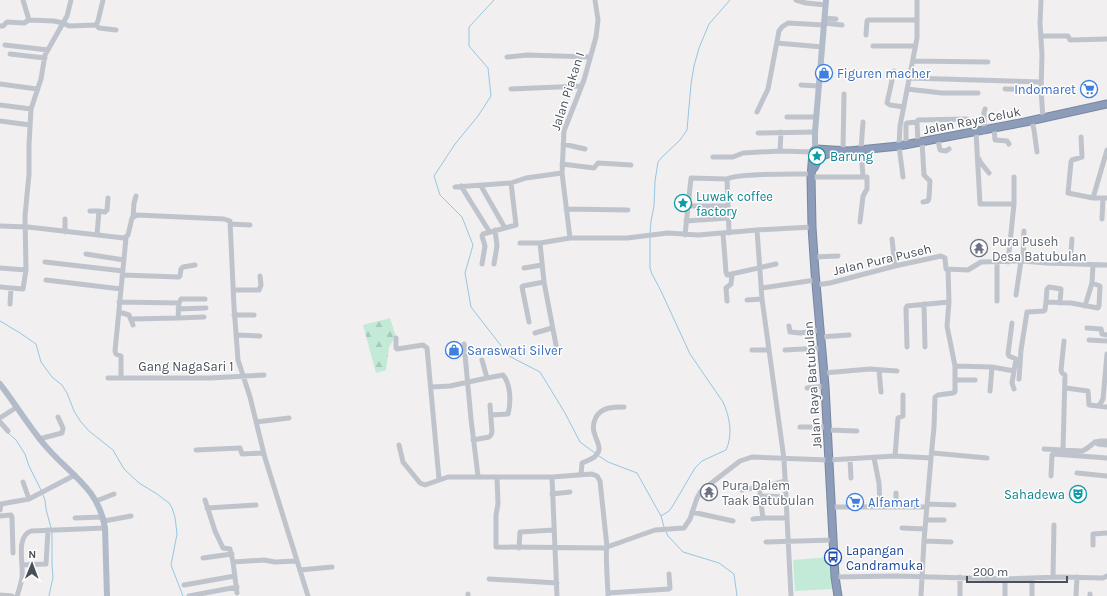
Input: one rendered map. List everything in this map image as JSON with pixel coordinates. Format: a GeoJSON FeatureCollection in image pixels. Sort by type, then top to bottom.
{"type":"FeatureCollection","features":[{"type":"Feature","properties":{"kind":"highway","name":"Jalan Raya Celuk"},"geometry":{"type":"LineString","coordinates":[[816,152],[860,150],[902,145],[1032,121],[1107,104]]}},
{"type":"Feature","properties":{"kind":"highway","name":"Jalan Raya Batubulan"},"geometry":{"type":"LineString","coordinates":[[816,152],[812,174],[812,227],[825,386],[833,540],[838,596]]}},
{"type":"Feature","properties":{"kind":"main road"},"geometry":{"type":"LineString","coordinates":[[816,152],[815,132],[818,86],[826,3]]}},
{"type":"Feature","properties":{"kind":"main road"},"geometry":{"type":"LineString","coordinates":[[0,384],[39,439],[87,488],[96,501],[104,522],[108,596]]}},
{"type":"Feature","properties":{"kind":"street"},"geometry":{"type":"LineString","coordinates":[[23,0],[30,20]]}},
{"type":"Feature","properties":{"kind":"street"},"geometry":{"type":"LineString","coordinates":[[0,287],[23,289],[26,270],[26,227],[31,109],[41,79],[45,58],[67,16],[71,0]]}},
{"type":"Feature","properties":{"kind":"street"},"geometry":{"type":"LineString","coordinates":[[96,25],[103,0]]}},
{"type":"Feature","properties":{"kind":"street","name":"Jalan Piakan I"},"geometry":{"type":"LineString","coordinates":[[570,238],[562,173],[563,144],[565,128],[581,86],[598,29],[598,20],[594,0]]}},
{"type":"Feature","properties":{"kind":"street"},"geometry":{"type":"LineString","coordinates":[[796,0],[806,3],[826,3]]}},
{"type":"Feature","properties":{"kind":"street"},"geometry":{"type":"LineString","coordinates":[[903,176],[900,126],[918,29],[917,0]]}},
{"type":"Feature","properties":{"kind":"street"},"geometry":{"type":"LineString","coordinates":[[1041,0],[1041,90],[1043,118]]}},
{"type":"Feature","properties":{"kind":"street"},"geometry":{"type":"LineString","coordinates":[[824,22],[836,18]]}},
{"type":"Feature","properties":{"kind":"street"},"geometry":{"type":"LineString","coordinates":[[0,26],[3,26],[7,22],[24,23],[30,20],[63,23],[69,26],[96,25],[99,28],[116,30]]}},
{"type":"Feature","properties":{"kind":"street"},"geometry":{"type":"LineString","coordinates":[[866,35],[868,20],[917,20]]}},
{"type":"Feature","properties":{"kind":"street"},"geometry":{"type":"LineString","coordinates":[[758,112],[768,89],[779,31],[782,27],[788,22],[824,22],[842,25]]}},
{"type":"Feature","properties":{"kind":"street"},"geometry":{"type":"LineString","coordinates":[[1042,36],[1069,36],[1070,40],[1107,39]]}},
{"type":"Feature","properties":{"kind":"street"},"geometry":{"type":"LineString","coordinates":[[777,43],[822,47]]}},
{"type":"Feature","properties":{"kind":"street"},"geometry":{"type":"LineString","coordinates":[[5,45],[48,50]]}},
{"type":"Feature","properties":{"kind":"street"},"geometry":{"type":"LineString","coordinates":[[873,46],[915,46]]}},
{"type":"Feature","properties":{"kind":"street"},"geometry":{"type":"LineString","coordinates":[[10,54],[45,58]]}},
{"type":"Feature","properties":{"kind":"street"},"geometry":{"type":"LineString","coordinates":[[507,56],[527,55],[590,57]]}},
{"type":"Feature","properties":{"kind":"street"},"geometry":{"type":"LineString","coordinates":[[913,61],[988,62]]}},
{"type":"Feature","properties":{"kind":"street"},"geometry":{"type":"LineString","coordinates":[[894,71],[887,103],[890,105],[904,107]]}},
{"type":"Feature","properties":{"kind":"street"},"geometry":{"type":"LineString","coordinates":[[909,78],[1041,82]]}},
{"type":"Feature","properties":{"kind":"street"},"geometry":{"type":"LineString","coordinates":[[0,84],[37,89]]}},
{"type":"Feature","properties":{"kind":"street"},"geometry":{"type":"LineString","coordinates":[[801,85],[818,86]]}},
{"type":"Feature","properties":{"kind":"street"},"geometry":{"type":"LineString","coordinates":[[510,89],[581,86]]}},
{"type":"Feature","properties":{"kind":"street"},"geometry":{"type":"LineString","coordinates":[[907,89],[942,93],[978,93]]}},
{"type":"Feature","properties":{"kind":"street"},"geometry":{"type":"LineString","coordinates":[[1005,89],[1041,90]]}},
{"type":"Feature","properties":{"kind":"street"},"geometry":{"type":"LineString","coordinates":[[841,151],[844,94]]}},
{"type":"Feature","properties":{"kind":"street"},"geometry":{"type":"LineString","coordinates":[[0,105],[31,109]]}},
{"type":"Feature","properties":{"kind":"street"},"geometry":{"type":"LineString","coordinates":[[985,108],[980,131],[979,160],[989,173]]}},
{"type":"Feature","properties":{"kind":"street"},"geometry":{"type":"LineString","coordinates":[[787,117],[816,117]]}},
{"type":"Feature","properties":{"kind":"street"},"geometry":{"type":"LineString","coordinates":[[902,145],[906,123],[916,122],[918,120],[967,119]]}},
{"type":"Feature","properties":{"kind":"street"},"geometry":{"type":"LineString","coordinates":[[0,120],[30,125]]}},
{"type":"Feature","properties":{"kind":"street"},"geometry":{"type":"LineString","coordinates":[[1032,121],[1037,152]]}},
{"type":"Feature","properties":{"kind":"street"},"geometry":{"type":"LineString","coordinates":[[863,122],[860,150],[863,177]]}},
{"type":"Feature","properties":{"kind":"street"},"geometry":{"type":"LineString","coordinates":[[916,122],[924,174],[930,181],[929,198],[928,201],[923,202]]}},
{"type":"Feature","properties":{"kind":"street"},"geometry":{"type":"LineString","coordinates":[[994,128],[995,140],[1006,141],[1009,144]]}},
{"type":"Feature","properties":{"kind":"street"},"geometry":{"type":"LineString","coordinates":[[980,131],[980,204],[1014,204]]}},
{"type":"Feature","properties":{"kind":"street"},"geometry":{"type":"LineString","coordinates":[[780,151],[781,132]]}},
{"type":"Feature","properties":{"kind":"street"},"geometry":{"type":"LineString","coordinates":[[758,134],[815,132]]}},
{"type":"Feature","properties":{"kind":"street"},"geometry":{"type":"LineString","coordinates":[[1080,137],[1082,157],[1071,161],[1068,192],[1071,194],[1094,198],[1105,198],[1102,219]]}},
{"type":"Feature","properties":{"kind":"street"},"geometry":{"type":"LineString","coordinates":[[938,141],[940,150],[946,151],[949,149]]}},
{"type":"Feature","properties":{"kind":"street"},"geometry":{"type":"LineString","coordinates":[[563,144],[585,149]]}},
{"type":"Feature","properties":{"kind":"street"},"geometry":{"type":"LineString","coordinates":[[1094,198],[1107,150]]}},
{"type":"Feature","properties":{"kind":"street"},"geometry":{"type":"LineString","coordinates":[[714,157],[733,156],[743,153],[780,151],[816,152]]}},
{"type":"Feature","properties":{"kind":"street"},"geometry":{"type":"LineString","coordinates":[[562,164],[594,168],[598,163],[631,165]]}},
{"type":"Feature","properties":{"kind":"street"},"geometry":{"type":"LineString","coordinates":[[489,231],[458,186],[481,186],[511,183],[526,178],[562,173]]}},
{"type":"Feature","properties":{"kind":"street"},"geometry":{"type":"LineString","coordinates":[[685,235],[691,178],[727,179],[731,177],[758,175],[812,174],[867,178],[867,187],[863,196],[860,222]]}},
{"type":"Feature","properties":{"kind":"street"},"geometry":{"type":"LineString","coordinates":[[1008,262],[1014,204],[1014,177]]}},
{"type":"Feature","properties":{"kind":"street"},"geometry":{"type":"LineString","coordinates":[[727,179],[730,233]]}},
{"type":"Feature","properties":{"kind":"street"},"geometry":{"type":"LineString","coordinates":[[482,264],[485,246],[482,235],[489,231],[516,224],[511,183]]}},
{"type":"Feature","properties":{"kind":"street"},"geometry":{"type":"LineString","coordinates":[[481,186],[505,228]]}},
{"type":"Feature","properties":{"kind":"street"},"geometry":{"type":"LineString","coordinates":[[121,378],[121,356],[116,354],[115,351],[119,302],[126,238],[128,236],[133,217],[136,196]]}},
{"type":"Feature","properties":{"kind":"street"},"geometry":{"type":"LineString","coordinates":[[90,210],[107,211],[108,198]]}},
{"type":"Feature","properties":{"kind":"street"},"geometry":{"type":"LineString","coordinates":[[688,206],[728,206]]}},
{"type":"Feature","properties":{"kind":"street"},"geometry":{"type":"LineString","coordinates":[[566,209],[628,210]]}},
{"type":"Feature","properties":{"kind":"street"},"geometry":{"type":"LineString","coordinates":[[97,235],[99,211]]}},
{"type":"Feature","properties":{"kind":"street"},"geometry":{"type":"LineString","coordinates":[[133,217],[140,215],[224,219],[230,221],[234,315],[238,360],[250,396],[263,453],[308,596]]}},
{"type":"Feature","properties":{"kind":"street"},"geometry":{"type":"LineString","coordinates":[[65,218],[65,232]]}},
{"type":"Feature","properties":{"kind":"street"},"geometry":{"type":"LineString","coordinates":[[686,221],[728,218]]}},
{"type":"Feature","properties":{"kind":"street"},"geometry":{"type":"LineString","coordinates":[[230,224],[250,225]]}},
{"type":"Feature","properties":{"kind":"street"},"geometry":{"type":"LineString","coordinates":[[0,226],[26,227],[126,238]]}},
{"type":"Feature","properties":{"kind":"street"},"geometry":{"type":"LineString","coordinates":[[520,243],[540,243],[570,238],[627,238],[672,233],[698,235],[812,227]]}},
{"type":"Feature","properties":{"kind":"street"},"geometry":{"type":"LineString","coordinates":[[494,264],[497,246],[495,230]]}},
{"type":"Feature","properties":{"kind":"street"},"geometry":{"type":"LineString","coordinates":[[757,230],[762,299],[784,458],[791,596]]}},
{"type":"Feature","properties":{"kind":"street"},"geometry":{"type":"LineString","coordinates":[[1016,295],[1022,261],[1024,231]]}},
{"type":"Feature","properties":{"kind":"street"},"geometry":{"type":"LineString","coordinates":[[723,233],[726,273],[729,275],[776,264]]}},
{"type":"Feature","properties":{"kind":"street"},"geometry":{"type":"LineString","coordinates":[[892,239],[895,266]]}},
{"type":"Feature","properties":{"kind":"street"},"geometry":{"type":"LineString","coordinates":[[1070,264],[1072,239]]}},
{"type":"Feature","properties":{"kind":"street"},"geometry":{"type":"LineString","coordinates":[[540,243],[544,282],[556,345]]}},
{"type":"Feature","properties":{"kind":"street"},"geometry":{"type":"LineString","coordinates":[[86,254],[124,260]]}},
{"type":"Feature","properties":{"kind":"street"},"geometry":{"type":"LineString","coordinates":[[814,256],[838,256]]}},
{"type":"Feature","properties":{"kind":"street","name":"Jalan Pura Puseh"},"geometry":{"type":"LineString","coordinates":[[762,288],[816,282],[830,283],[895,266],[942,256],[945,258],[945,267],[948,269]]}},
{"type":"Feature","properties":{"kind":"street"},"geometry":{"type":"LineString","coordinates":[[921,596],[935,397],[938,395],[954,393],[956,380],[955,366],[947,326],[949,302],[948,269],[971,270],[979,262],[1022,261],[1107,265]]}},
{"type":"Feature","properties":{"kind":"street"},"geometry":{"type":"LineString","coordinates":[[45,262],[123,273],[179,277],[183,267],[195,265]]}},
{"type":"Feature","properties":{"kind":"street"},"geometry":{"type":"LineString","coordinates":[[997,262],[997,302]]}},
{"type":"Feature","properties":{"kind":"street"},"geometry":{"type":"LineString","coordinates":[[524,268],[542,265]]}},
{"type":"Feature","properties":{"kind":"street"},"geometry":{"type":"LineString","coordinates":[[1085,306],[1092,283],[1093,265]]}},
{"type":"Feature","properties":{"kind":"street"},"geometry":{"type":"LineString","coordinates":[[0,268],[26,270]]}},
{"type":"Feature","properties":{"kind":"street"},"geometry":{"type":"LineString","coordinates":[[727,301],[726,288],[731,284],[732,275]]}},
{"type":"Feature","properties":{"kind":"street"},"geometry":{"type":"LineString","coordinates":[[233,290],[259,290],[261,285],[260,276]]}},
{"type":"Feature","properties":{"kind":"street"},"geometry":{"type":"LineString","coordinates":[[46,280],[121,289]]}},
{"type":"Feature","properties":{"kind":"street"},"geometry":{"type":"LineString","coordinates":[[530,322],[522,287],[544,282]]}},
{"type":"Feature","properties":{"kind":"street"},"geometry":{"type":"LineString","coordinates":[[1046,302],[1060,302],[1097,308],[1099,306],[1100,286],[1092,283]]}},
{"type":"Feature","properties":{"kind":"street"},"geometry":{"type":"LineString","coordinates":[[1019,379],[1026,314],[1029,311],[1045,310],[1046,289],[1049,287],[1060,289],[1060,302]]}},
{"type":"Feature","properties":{"kind":"street"},"geometry":{"type":"LineString","coordinates":[[10,304],[11,288]]}},
{"type":"Feature","properties":{"kind":"street"},"geometry":{"type":"LineString","coordinates":[[178,318],[181,299],[205,299]]}},
{"type":"Feature","properties":{"kind":"street"},"geometry":{"type":"LineString","coordinates":[[747,300],[762,299]]}},
{"type":"Feature","properties":{"kind":"street"},"geometry":{"type":"LineString","coordinates":[[119,302],[206,308]]}},
{"type":"Feature","properties":{"kind":"street"},"geometry":{"type":"LineString","coordinates":[[907,347],[907,306],[949,302]]}},
{"type":"Feature","properties":{"kind":"street"},"geometry":{"type":"LineString","coordinates":[[924,304],[925,347]]}},
{"type":"Feature","properties":{"kind":"street"},"geometry":{"type":"LineString","coordinates":[[119,314],[129,315],[132,322],[204,317]]}},
{"type":"Feature","properties":{"kind":"street"},"geometry":{"type":"LineString","coordinates":[[234,315],[254,315]]}},
{"type":"Feature","properties":{"kind":"street"},"geometry":{"type":"LineString","coordinates":[[1012,323],[1008,354],[1009,356],[1016,358],[1012,383],[1014,389]]}},
{"type":"Feature","properties":{"kind":"street"},"geometry":{"type":"LineString","coordinates":[[789,326],[790,332],[849,335]]}},
{"type":"Feature","properties":{"kind":"street"},"geometry":{"type":"LineString","coordinates":[[535,333],[552,328]]}},
{"type":"Feature","properties":{"kind":"street"},"geometry":{"type":"LineString","coordinates":[[1087,328],[1100,329],[1102,334],[1107,335]]}},
{"type":"Feature","properties":{"kind":"street"},"geometry":{"type":"LineString","coordinates":[[236,335],[260,336]]}},
{"type":"Feature","properties":{"kind":"street"},"geometry":{"type":"LineString","coordinates":[[396,338],[397,349],[423,346],[427,347],[439,479]]}},
{"type":"Feature","properties":{"kind":"street"},"geometry":{"type":"LineString","coordinates":[[1089,340],[1107,341]]}},
{"type":"Feature","properties":{"kind":"street"},"geometry":{"type":"LineString","coordinates":[[1063,450],[1066,388],[1065,375],[1061,372],[1064,341]]}},
{"type":"Feature","properties":{"kind":"street"},"geometry":{"type":"LineString","coordinates":[[464,344],[478,476]]}},
{"type":"Feature","properties":{"kind":"street"},"geometry":{"type":"LineString","coordinates":[[785,350],[822,348]]}},
{"type":"Feature","properties":{"kind":"street"},"geometry":{"type":"LineString","coordinates":[[752,350],[769,350]]}},
{"type":"Feature","properties":{"kind":"street"},"geometry":{"type":"LineString","coordinates":[[1099,406],[1104,399],[1107,354]]}},
{"type":"Feature","properties":{"kind":"street"},"geometry":{"type":"LineString","coordinates":[[482,360],[487,378]]}},
{"type":"Feature","properties":{"kind":"street"},"geometry":{"type":"LineString","coordinates":[[955,366],[992,367],[1014,371]]}},
{"type":"Feature","properties":{"kind":"street"},"geometry":{"type":"LineString","coordinates":[[990,391],[992,367]]}},
{"type":"Feature","properties":{"kind":"street"},"geometry":{"type":"LineString","coordinates":[[824,373],[857,370],[897,371]]}},
{"type":"Feature","properties":{"kind":"street"},"geometry":{"type":"LineString","coordinates":[[879,370],[881,392]]}},
{"type":"Feature","properties":{"kind":"street","name":"Gang NagaSari 1"},"geometry":{"type":"LineString","coordinates":[[108,378],[210,378],[264,375]]}},
{"type":"Feature","properties":{"kind":"street"},"geometry":{"type":"LineString","coordinates":[[431,387],[468,383],[503,375],[509,387],[508,414],[491,415]]}},
{"type":"Feature","properties":{"kind":"street"},"geometry":{"type":"LineString","coordinates":[[956,380],[975,380]]}},
{"type":"Feature","properties":{"kind":"street"},"geometry":{"type":"LineString","coordinates":[[807,388],[825,386]]}},
{"type":"Feature","properties":{"kind":"street"},"geometry":{"type":"LineString","coordinates":[[1066,388],[1088,391],[1089,405],[1107,407]]}},
{"type":"Feature","properties":{"kind":"street"},"geometry":{"type":"LineString","coordinates":[[895,456],[898,418],[903,416],[903,395]]}},
{"type":"Feature","properties":{"kind":"street"},"geometry":{"type":"LineString","coordinates":[[473,440],[489,437],[491,435],[490,406]]}},
{"type":"Feature","properties":{"kind":"street"},"geometry":{"type":"LineString","coordinates":[[0,418],[17,407]]}},
{"type":"Feature","properties":{"kind":"street"},"geometry":{"type":"LineString","coordinates":[[581,475],[582,463],[591,460],[597,453],[599,447],[593,430],[594,420],[599,412],[603,409],[624,407]]}},
{"type":"Feature","properties":{"kind":"street"},"geometry":{"type":"LineString","coordinates":[[39,439],[62,433],[63,428],[58,417]]}},
{"type":"Feature","properties":{"kind":"street"},"geometry":{"type":"LineString","coordinates":[[256,422],[289,418]]}},
{"type":"Feature","properties":{"kind":"street"},"geometry":{"type":"LineString","coordinates":[[0,422],[8,431]]}},
{"type":"Feature","properties":{"kind":"street"},"geometry":{"type":"LineString","coordinates":[[800,427],[857,431]]}},
{"type":"Feature","properties":{"kind":"street"},"geometry":{"type":"LineString","coordinates":[[1044,449],[1082,451],[1095,442],[1107,441]]}},
{"type":"Feature","properties":{"kind":"street"},"geometry":{"type":"LineString","coordinates":[[1095,442],[1098,444],[1107,445]]}},
{"type":"Feature","properties":{"kind":"street"},"geometry":{"type":"LineString","coordinates":[[398,445],[403,462],[420,483],[427,484],[448,477],[552,477],[594,474],[600,481],[607,547],[608,595],[654,593],[669,589],[669,574]]}},
{"type":"Feature","properties":{"kind":"street"},"geometry":{"type":"LineString","coordinates":[[196,450],[240,448],[242,454],[263,453]]}},
{"type":"Feature","properties":{"kind":"street"},"geometry":{"type":"LineString","coordinates":[[1051,476],[1052,455],[1054,454],[1107,458]]}},
{"type":"Feature","properties":{"kind":"street"},"geometry":{"type":"LineString","coordinates":[[497,477],[498,504],[496,516],[496,547],[607,547],[657,530],[683,529],[686,527],[698,495],[740,460],[749,457],[829,460],[895,456],[987,458]]}},
{"type":"Feature","properties":{"kind":"street"},"geometry":{"type":"LineString","coordinates":[[874,458],[879,483],[880,507]]}},
{"type":"Feature","properties":{"kind":"street"},"geometry":{"type":"LineString","coordinates":[[850,459],[851,478]]}},
{"type":"Feature","properties":{"kind":"street"},"geometry":{"type":"LineString","coordinates":[[1077,473],[1107,476]]}},
{"type":"Feature","properties":{"kind":"street"},"geometry":{"type":"LineString","coordinates":[[0,510],[1,504],[29,499],[75,475]]}},
{"type":"Feature","properties":{"kind":"street"},"geometry":{"type":"LineString","coordinates":[[552,477],[557,596]]}},
{"type":"Feature","properties":{"kind":"street"},"geometry":{"type":"LineString","coordinates":[[741,490],[786,481]]}},
{"type":"Feature","properties":{"kind":"street"},"geometry":{"type":"LineString","coordinates":[[23,482],[29,499]]}},
{"type":"Feature","properties":{"kind":"street"},"geometry":{"type":"LineString","coordinates":[[760,487],[763,518]]}},
{"type":"Feature","properties":{"kind":"street"},"geometry":{"type":"LineString","coordinates":[[552,494],[570,492]]}},
{"type":"Feature","properties":{"kind":"street"},"geometry":{"type":"LineString","coordinates":[[896,493],[896,507]]}},
{"type":"Feature","properties":{"kind":"street"},"geometry":{"type":"LineString","coordinates":[[96,501],[114,494]]}},
{"type":"Feature","properties":{"kind":"street"},"geometry":{"type":"LineString","coordinates":[[760,496],[786,497]]}},
{"type":"Feature","properties":{"kind":"street"},"geometry":{"type":"LineString","coordinates":[[189,596],[237,590],[232,554],[230,550],[223,548],[215,531],[205,500]]}},
{"type":"Feature","properties":{"kind":"street"},"geometry":{"type":"LineString","coordinates":[[207,508],[256,505]]}},
{"type":"Feature","properties":{"kind":"street"},"geometry":{"type":"LineString","coordinates":[[832,507],[954,505]]}},
{"type":"Feature","properties":{"kind":"street"},"geometry":{"type":"LineString","coordinates":[[692,512],[733,521]]}},
{"type":"Feature","properties":{"kind":"street"},"geometry":{"type":"LineString","coordinates":[[0,516],[11,515],[12,517],[13,553]]}},
{"type":"Feature","properties":{"kind":"street"},"geometry":{"type":"LineString","coordinates":[[17,596],[22,578],[22,550],[25,534],[31,530],[48,530],[104,522],[131,516]]}},
{"type":"Feature","properties":{"kind":"street"},"geometry":{"type":"LineString","coordinates":[[75,518],[104,522]]}},
{"type":"Feature","properties":{"kind":"street"},"geometry":{"type":"LineString","coordinates":[[753,518],[787,518]]}},
{"type":"Feature","properties":{"kind":"street"},"geometry":{"type":"LineString","coordinates":[[926,520],[944,520]]}},
{"type":"Feature","properties":{"kind":"street"},"geometry":{"type":"LineString","coordinates":[[1053,577],[1054,526]]}},
{"type":"Feature","properties":{"kind":"street"},"geometry":{"type":"LineString","coordinates":[[902,528],[925,530]]}},
{"type":"Feature","properties":{"kind":"street"},"geometry":{"type":"LineString","coordinates":[[22,565],[46,564],[48,530]]}},
{"type":"Feature","properties":{"kind":"street"},"geometry":{"type":"LineString","coordinates":[[519,548],[520,532],[554,530]]}},
{"type":"Feature","properties":{"kind":"street"},"geometry":{"type":"LineString","coordinates":[[1093,544],[1093,534],[1107,533]]}},
{"type":"Feature","properties":{"kind":"street"},"geometry":{"type":"LineString","coordinates":[[766,542],[833,540]]}},
{"type":"Feature","properties":{"kind":"street"},"geometry":{"type":"LineString","coordinates":[[924,541],[951,542]]}},
{"type":"Feature","properties":{"kind":"street"},"geometry":{"type":"LineString","coordinates":[[203,558],[232,554]]}},
{"type":"Feature","properties":{"kind":"street"},"geometry":{"type":"LineString","coordinates":[[233,562],[264,560],[275,562],[296,560]]}},
{"type":"Feature","properties":{"kind":"street"},"geometry":{"type":"LineString","coordinates":[[300,570],[332,567]]}},
{"type":"Feature","properties":{"kind":"street"},"geometry":{"type":"LineString","coordinates":[[184,586],[235,576]]}},
{"type":"Feature","properties":{"kind":"street"},"geometry":{"type":"LineString","coordinates":[[836,577],[895,576],[1005,579],[1053,577],[1103,578],[1107,576]]}},
{"type":"Feature","properties":{"kind":"street"},"geometry":{"type":"LineString","coordinates":[[960,577],[960,596]]}},
{"type":"Feature","properties":{"kind":"street"},"geometry":{"type":"LineString","coordinates":[[1076,596],[1077,577]]}},
{"type":"Feature","properties":{"kind":"street"},"geometry":{"type":"LineString","coordinates":[[1032,578],[1032,596]]}},
{"type":"Feature","properties":{"kind":"street"},"geometry":{"type":"LineString","coordinates":[[488,579],[557,583]]}},
{"type":"Feature","properties":{"kind":"street"},"geometry":{"type":"LineString","coordinates":[[1005,579],[1005,596]]}},
{"type":"Feature","properties":{"kind":"street"},"geometry":{"type":"LineString","coordinates":[[0,595],[12,596]]}},
{"type":"Feature","properties":{"kind":"green space"},"geometry":{"type":"Polygon","coordinates":[[[390,318],[396,336],[389,347],[386,370],[376,373],[363,325],[390,318]]]}},
{"type":"Feature","properties":{"kind":"green space"},"geometry":{"type":"Polygon","coordinates":[[[831,557],[834,589],[795,591],[793,560],[831,557]]]}},
{"type":"Feature","properties":{"kind":"waterway"},"geometry":{"type":"LineString","coordinates":[[494,0],[469,27],[469,46],[488,68],[491,96],[478,116],[455,144],[434,176],[440,195],[462,217],[473,245],[465,273],[471,307],[509,356],[540,372],[565,413],[580,442],[595,453]]}},
{"type":"Feature","properties":{"kind":"waterway"},"geometry":{"type":"LineString","coordinates":[[650,234],[658,162],[680,140],[687,130],[691,84],[699,48],[709,24],[730,0]]}},
{"type":"Feature","properties":{"kind":"waterway"},"geometry":{"type":"LineString","coordinates":[[650,237],[650,268],[652,274],[690,354],[723,402],[730,426],[726,450],[702,461],[695,468],[672,507],[661,516]]}},
{"type":"Feature","properties":{"kind":"waterway"},"geometry":{"type":"LineString","coordinates":[[0,321],[36,344],[41,362],[52,377],[62,385],[74,411],[81,422],[89,431],[113,450],[124,469],[139,483],[169,503],[175,517],[177,534],[171,565],[183,596]]}},
{"type":"Feature","properties":{"kind":"waterway"},"geometry":{"type":"LineString","coordinates":[[8,433],[16,440],[25,454],[29,466],[41,490]]}},
{"type":"Feature","properties":{"kind":"waterway"},"geometry":{"type":"LineString","coordinates":[[599,456],[608,462],[637,473],[661,516],[664,527]]}},
{"type":"Feature","properties":{"kind":"waterway"},"geometry":{"type":"LineString","coordinates":[[43,495],[51,528]]}},
{"type":"Feature","properties":{"kind":"waterway"},"geometry":{"type":"LineString","coordinates":[[49,596],[53,577],[52,531]]}},
{"type":"Feature","properties":{"kind":"waterway"},"geometry":{"type":"LineString","coordinates":[[666,532],[683,552],[719,563],[734,574],[737,596]]}},
{"type":"Feature","properties":{"kind":"place","name":"Figuren macher"},"geometry":{"type":"Point","coordinates":[824,73]}},
{"type":"Feature","properties":{"kind":"place","name":"Indomaret"},"geometry":{"type":"Point","coordinates":[1089,89]}},
{"type":"Feature","properties":{"kind":"place","name":"Barung"},"geometry":{"type":"Point","coordinates":[817,156]}},
{"type":"Feature","properties":{"kind":"place","name":"Luwak coffee factory"},"geometry":{"type":"Point","coordinates":[683,203]}},
{"type":"Feature","properties":{"kind":"place","name":"Pura Puseh Desa Batubulan"},"geometry":{"type":"Point","coordinates":[979,248]}},
{"type":"Feature","properties":{"kind":"place","name":"Saraswati Silver"},"geometry":{"type":"Point","coordinates":[454,350]}},
{"type":"Feature","properties":{"kind":"place","name":"Pura Dalem Taak Batubulan"},"geometry":{"type":"Point","coordinates":[709,492]}},
{"type":"Feature","properties":{"kind":"place","name":"Sahadewa"},"geometry":{"type":"Point","coordinates":[1078,494]}},
{"type":"Feature","properties":{"kind":"place","name":"Alfamart"},"geometry":{"type":"Point","coordinates":[855,502]}},
{"type":"Feature","properties":{"kind":"place","name":"Lapangan Candramuka"},"geometry":{"type":"Point","coordinates":[833,557]}}]}
